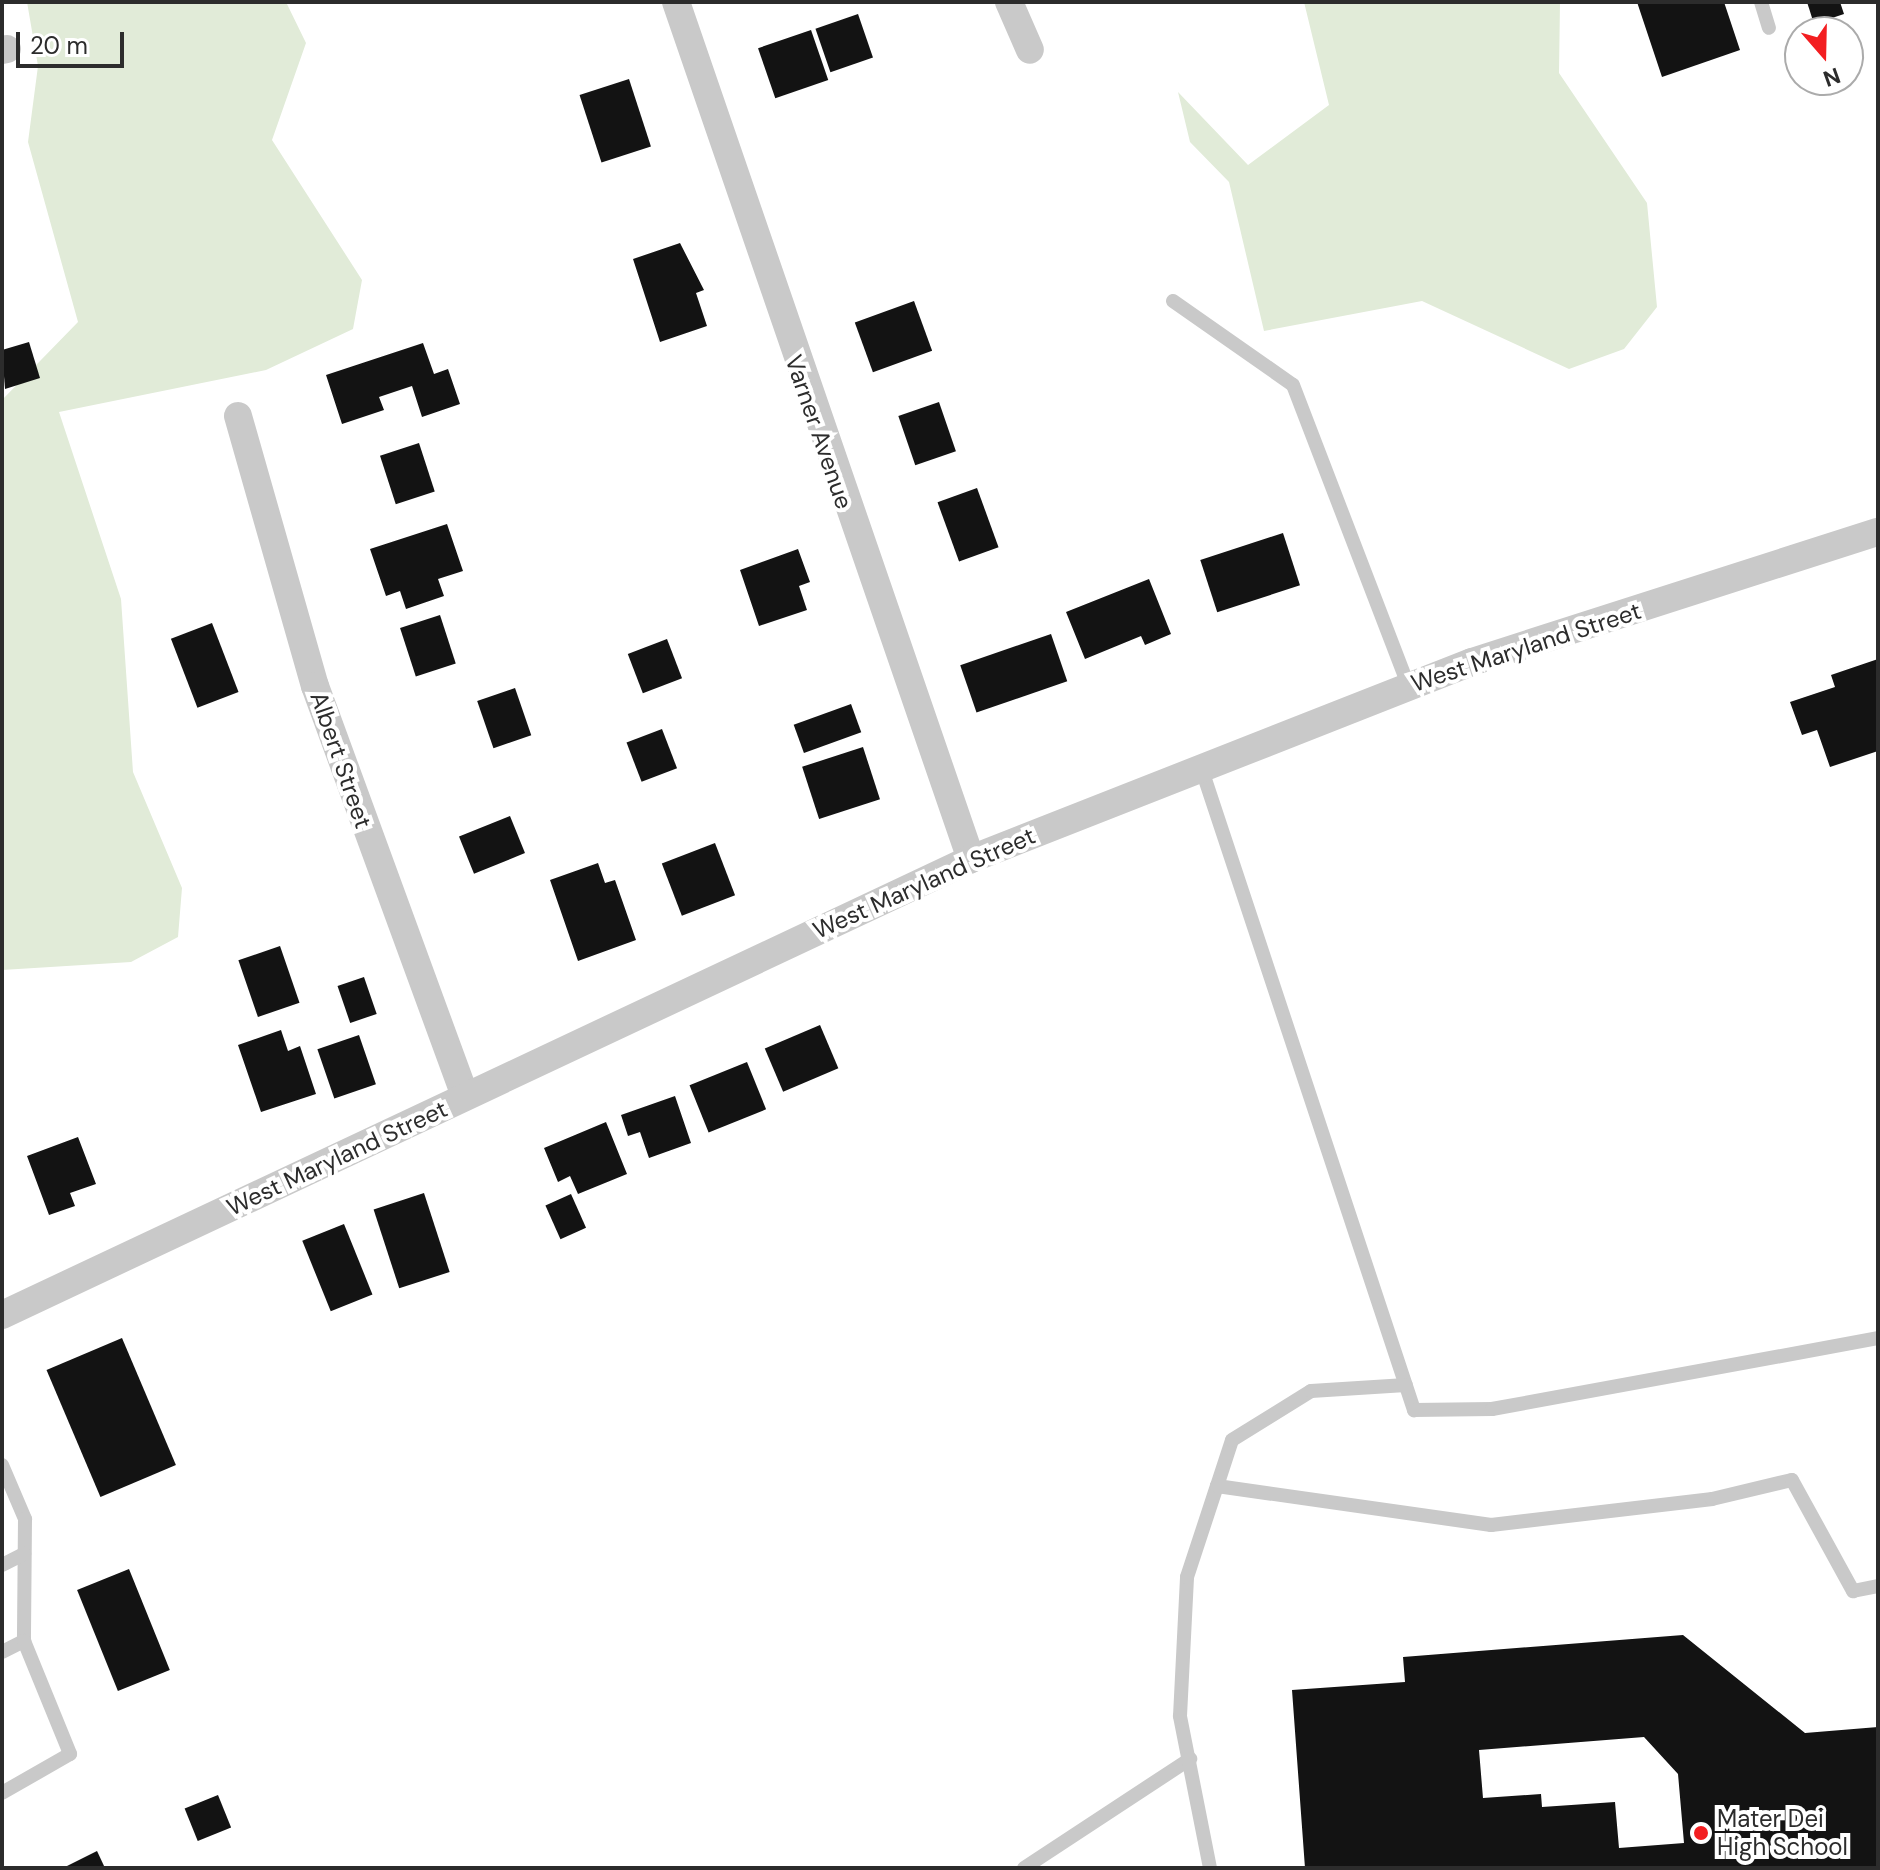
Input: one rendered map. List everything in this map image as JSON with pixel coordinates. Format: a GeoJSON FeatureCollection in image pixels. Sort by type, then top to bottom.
{"type":"FeatureCollection","features":[{"type":"Feature","properties":{"kind":"street","name":"Varner Avenue"},"geometry":{"type":"LineString","coordinates":[[676,2],[971,859]]}},
{"type":"Feature","properties":{"kind":"street"},"geometry":{"type":"LineString","coordinates":[[1009,2],[1030,50]]}},
{"type":"Feature","properties":{"kind":"street","name":"Albert Street"},"geometry":{"type":"LineString","coordinates":[[238,416],[315,686],[465,1096]]}},
{"type":"Feature","properties":{"kind":"street","name":"West Maryland Street"},"geometry":{"type":"LineString","coordinates":[[2,1315],[971,859],[1200,764],[1408,685],[1878,532]]}},
{"type":"Feature","properties":{"kind":"lane"},"geometry":{"type":"LineString","coordinates":[[1761,2],[1769,28]]}},
{"type":"Feature","properties":{"kind":"lane"},"geometry":{"type":"LineString","coordinates":[[1173,301],[1293,385],[1408,685]]}},
{"type":"Feature","properties":{"kind":"lane"},"geometry":{"type":"LineString","coordinates":[[1200,764],[1414,1410],[1492,1409],[1878,1338]]}},
{"type":"Feature","properties":{"kind":"lane"},"geometry":{"type":"LineString","coordinates":[[1210,1868],[1180,1716],[1187,1577],[1232,1440],[1311,1391],[1406,1385]]}},
{"type":"Feature","properties":{"kind":"lane"},"geometry":{"type":"LineString","coordinates":[[2,1465],[25,1519],[24,1641],[70,1754],[2,1793]]}},
{"type":"Feature","properties":{"kind":"lane"},"geometry":{"type":"LineString","coordinates":[[1217,1486],[1491,1525],[1712,1499],[1792,1480],[1853,1591],[1878,1586]]}},
{"type":"Feature","properties":{"kind":"lane"},"geometry":{"type":"LineString","coordinates":[[2,1565],[24,1554]]}},
{"type":"Feature","properties":{"kind":"lane"},"geometry":{"type":"LineString","coordinates":[[2,1652],[24,1641]]}},
{"type":"Feature","properties":{"kind":"lane"},"geometry":{"type":"LineString","coordinates":[[1024,1868],[1190,1759]]}},
{"type":"Feature","properties":{"kind":"green space"},"geometry":{"type":"Polygon","coordinates":[[[27,2],[286,2],[306,43],[272,140],[362,280],[353,329],[266,370],[59,412],[121,599],[133,772],[182,888],[178,937],[131,962],[2,970],[2,400],[78,322],[28,142],[38,66],[27,2]]]}},
{"type":"Feature","properties":{"kind":"green space"},"geometry":{"type":"Polygon","coordinates":[[[1304,2],[1560,2],[1559,73],[1647,203],[1657,307],[1624,349],[1569,369],[1422,301],[1264,331],[1229,182],[1190,142],[1178,92],[1248,165],[1329,105],[1304,2]]]}},
{"type":"Feature","properties":{"kind":"building"},"geometry":{"type":"Polygon","coordinates":[[[1637,2],[1724,2],[1740,50],[1662,77],[1637,2]]]}},
{"type":"Feature","properties":{"kind":"building"},"geometry":{"type":"Polygon","coordinates":[[[1807,2],[1840,2],[1844,14],[1838,16],[1811,16],[1807,2]]]}},
{"type":"Feature","properties":{"kind":"building"},"geometry":{"type":"Polygon","coordinates":[[[858,14],[873,57],[830,72],[815,29],[858,14]]]}},
{"type":"Feature","properties":{"kind":"building"},"geometry":{"type":"Polygon","coordinates":[[[811,30],[828,80],[775,98],[758,48],[811,30]]]}},
{"type":"Feature","properties":{"kind":"building"},"geometry":{"type":"Polygon","coordinates":[[[629,79],[651,147],[601,163],[580,95],[629,79]]]}},
{"type":"Feature","properties":{"kind":"building"},"geometry":{"type":"Polygon","coordinates":[[[680,243],[704,290],[696,293],[707,326],[660,342],[633,259],[680,243]]]}},
{"type":"Feature","properties":{"kind":"building"},"geometry":{"type":"Polygon","coordinates":[[[914,301],[932,351],[873,372],[855,323],[914,301]]]}},
{"type":"Feature","properties":{"kind":"building"},"geometry":{"type":"Polygon","coordinates":[[[29,342],[40,378],[5,389],[2,350],[29,342]]]}},
{"type":"Feature","properties":{"kind":"building"},"geometry":{"type":"Polygon","coordinates":[[[423,343],[434,374],[448,369],[460,404],[422,417],[412,386],[379,397],[384,410],[342,424],[326,375],[423,343]]]}},
{"type":"Feature","properties":{"kind":"building"},"geometry":{"type":"Polygon","coordinates":[[[939,402],[956,451],[915,465],[898,416],[939,402]]]}},
{"type":"Feature","properties":{"kind":"building"},"geometry":{"type":"Polygon","coordinates":[[[419,443],[435,492],[396,504],[380,456],[419,443]]]}},
{"type":"Feature","properties":{"kind":"building"},"geometry":{"type":"Polygon","coordinates":[[[977,488],[999,547],[959,562],[938,502],[977,488]]]}},
{"type":"Feature","properties":{"kind":"building"},"geometry":{"type":"Polygon","coordinates":[[[447,524],[463,571],[438,579],[444,596],[406,609],[400,591],[386,596],[370,549],[447,524]]]}},
{"type":"Feature","properties":{"kind":"building"},"geometry":{"type":"Polygon","coordinates":[[[1283,533],[1300,585],[1217,612],[1200,560],[1283,533]]]}},
{"type":"Feature","properties":{"kind":"building"},"geometry":{"type":"Polygon","coordinates":[[[798,549],[810,582],[799,586],[807,610],[759,626],[740,570],[798,549]]]}},
{"type":"Feature","properties":{"kind":"building"},"geometry":{"type":"Polygon","coordinates":[[[1149,579],[1171,634],[1145,645],[1141,636],[1085,659],[1066,612],[1149,579]]]}},
{"type":"Feature","properties":{"kind":"building"},"geometry":{"type":"Polygon","coordinates":[[[440,615],[456,664],[416,676],[400,628],[440,615]]]}},
{"type":"Feature","properties":{"kind":"building"},"geometry":{"type":"Polygon","coordinates":[[[212,623],[239,692],[197,708],[171,639],[212,623]]]}},
{"type":"Feature","properties":{"kind":"building"},"geometry":{"type":"Polygon","coordinates":[[[1051,634],[1067,681],[977,713],[960,665],[1051,634]]]}},
{"type":"Feature","properties":{"kind":"building"},"geometry":{"type":"Polygon","coordinates":[[[667,639],[682,678],[643,693],[628,654],[667,639]]]}},
{"type":"Feature","properties":{"kind":"building"},"geometry":{"type":"Polygon","coordinates":[[[1878,659],[1878,751],[1830,767],[1817,730],[1802,735],[1790,702],[1835,687],[1831,675],[1878,659]]]}},
{"type":"Feature","properties":{"kind":"building"},"geometry":{"type":"Polygon","coordinates":[[[515,688],[531,735],[493,748],[477,701],[515,688]]]}},
{"type":"Feature","properties":{"kind":"building"},"geometry":{"type":"Polygon","coordinates":[[[851,704],[861,732],[804,753],[794,725],[851,704]]]}},
{"type":"Feature","properties":{"kind":"building"},"geometry":{"type":"Polygon","coordinates":[[[662,729],[677,768],[642,782],[627,743],[662,729]]]}},
{"type":"Feature","properties":{"kind":"building"},"geometry":{"type":"Polygon","coordinates":[[[863,747],[880,799],[819,819],[802,767],[863,747]]]}},
{"type":"Feature","properties":{"kind":"building"},"geometry":{"type":"Polygon","coordinates":[[[510,816],[525,853],[474,874],[459,837],[510,816]]]}},
{"type":"Feature","properties":{"kind":"building"},"geometry":{"type":"Polygon","coordinates":[[[715,843],[735,895],[682,916],[662,863],[715,843]]]}},
{"type":"Feature","properties":{"kind":"building"},"geometry":{"type":"Polygon","coordinates":[[[598,863],[605,883],[615,880],[636,940],[578,961],[550,880],[598,863]]]}},
{"type":"Feature","properties":{"kind":"building"},"geometry":{"type":"Polygon","coordinates":[[[280,946],[300,1003],[258,1017],[238,960],[280,946]]]}},
{"type":"Feature","properties":{"kind":"building"},"geometry":{"type":"Polygon","coordinates":[[[364,977],[377,1014],[350,1023],[338,986],[364,977]]]}},
{"type":"Feature","properties":{"kind":"building"},"geometry":{"type":"Polygon","coordinates":[[[820,1025],[838,1068],[783,1092],[765,1048],[820,1025]]]}},
{"type":"Feature","properties":{"kind":"building"},"geometry":{"type":"Polygon","coordinates":[[[281,1030],[288,1051],[300,1046],[316,1094],[261,1112],[238,1045],[281,1030]]]}},
{"type":"Feature","properties":{"kind":"building"},"geometry":{"type":"Polygon","coordinates":[[[359,1035],[376,1084],[334,1098],[317,1049],[359,1035]]]}},
{"type":"Feature","properties":{"kind":"building"},"geometry":{"type":"Polygon","coordinates":[[[747,1062],[766,1109],[709,1133],[690,1085],[747,1062]]]}},
{"type":"Feature","properties":{"kind":"building"},"geometry":{"type":"Polygon","coordinates":[[[675,1096],[691,1143],[649,1158],[640,1132],[628,1136],[621,1115],[675,1096]]]}},
{"type":"Feature","properties":{"kind":"building"},"geometry":{"type":"Polygon","coordinates":[[[606,1122],[627,1174],[578,1194],[570,1176],[558,1182],[544,1148],[606,1122]]]}},
{"type":"Feature","properties":{"kind":"building"},"geometry":{"type":"Polygon","coordinates":[[[78,1137],[96,1184],[70,1193],[75,1206],[49,1215],[27,1156],[78,1137]]]}},
{"type":"Feature","properties":{"kind":"building"},"geometry":{"type":"Polygon","coordinates":[[[424,1193],[450,1272],[399,1288],[374,1209],[424,1193]]]}},
{"type":"Feature","properties":{"kind":"building"},"geometry":{"type":"Polygon","coordinates":[[[571,1194],[586,1228],[560,1239],[545,1205],[571,1194]]]}},
{"type":"Feature","properties":{"kind":"building"},"geometry":{"type":"Polygon","coordinates":[[[344,1224],[372,1294],[331,1311],[302,1241],[344,1224]]]}},
{"type":"Feature","properties":{"kind":"building"},"geometry":{"type":"Polygon","coordinates":[[[122,1338],[176,1465],[100,1497],[47,1370],[122,1338]]]}},
{"type":"Feature","properties":{"kind":"building"},"geometry":{"type":"Polygon","coordinates":[[[129,1569],[170,1670],[118,1691],[77,1590],[129,1569]]]}},
{"type":"Feature","properties":{"kind":"building"},"geometry":{"type":"Polygon","coordinates":[[[1683,1635],[1805,1733],[1878,1727],[1878,1868],[1305,1868],[1292,1690],[1405,1682],[1403,1657],[1683,1635]],[[1644,1737],[1479,1750],[1483,1798],[1541,1794],[1542,1807],[1615,1802],[1619,1848],[1684,1843],[1678,1774],[1644,1737]]]}},
{"type":"Feature","properties":{"kind":"building"},"geometry":{"type":"Polygon","coordinates":[[[218,1795],[231,1827],[198,1841],[185,1808],[218,1795]]]}},
{"type":"Feature","properties":{"kind":"building"},"geometry":{"type":"Polygon","coordinates":[[[97,1851],[105,1868],[63,1868],[97,1851]]]}},
{"type":"Feature","properties":{"kind":"place","name":"Mater Dei High School"},"geometry":{"type":"Point","coordinates":[1701,1833]}}]}
